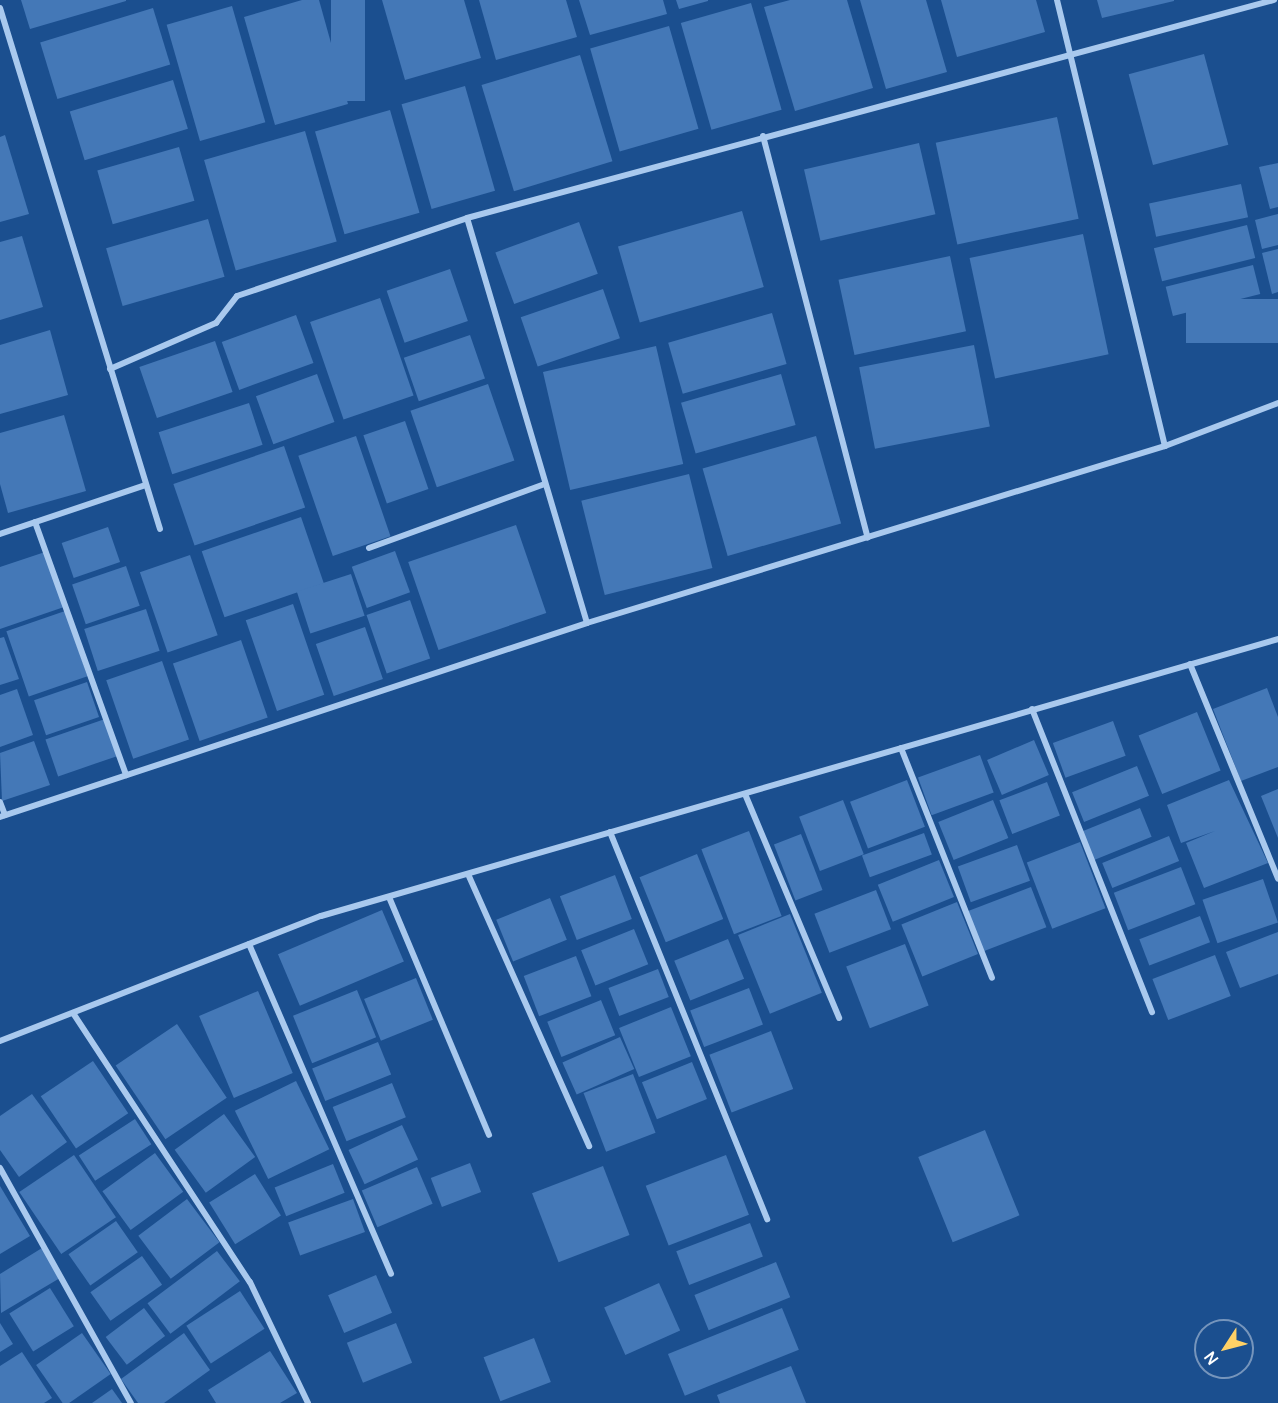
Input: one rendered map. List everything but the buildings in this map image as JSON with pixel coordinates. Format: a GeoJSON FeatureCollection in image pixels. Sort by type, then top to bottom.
{"type":"FeatureCollection","features":[{"type":"Feature","properties":{"kind":"street"},"geometry":{"type":"LineString","coordinates":[[1058,0],[1165,447]]}},
{"type":"Feature","properties":{"kind":"street"},"geometry":{"type":"LineString","coordinates":[[110,369],[216,322],[237,296],[467,218],[763,136],[1274,0]]}},
{"type":"Feature","properties":{"kind":"street"},"geometry":{"type":"LineString","coordinates":[[0,8],[160,530]]}},
{"type":"Feature","properties":{"kind":"street"},"geometry":{"type":"LineString","coordinates":[[763,136],[868,538]]}},
{"type":"Feature","properties":{"kind":"street"},"geometry":{"type":"LineString","coordinates":[[467,218],[587,623]]}},
{"type":"Feature","properties":{"kind":"street"},"geometry":{"type":"LineString","coordinates":[[0,802],[2,816],[587,623],[1165,447],[1278,403]]}},
{"type":"Feature","properties":{"kind":"street"},"geometry":{"type":"LineString","coordinates":[[369,548],[545,484]]}},
{"type":"Feature","properties":{"kind":"street"},"geometry":{"type":"LineString","coordinates":[[0,534],[146,485]]}},
{"type":"Feature","properties":{"kind":"street"},"geometry":{"type":"LineString","coordinates":[[35,522],[126,775]]}},
{"type":"Feature","properties":{"kind":"street"},"geometry":{"type":"LineString","coordinates":[[0,1041],[249,944],[389,897],[1278,639]]}},
{"type":"Feature","properties":{"kind":"street"},"geometry":{"type":"LineString","coordinates":[[1190,664],[1278,879]]}},
{"type":"Feature","properties":{"kind":"street"},"geometry":{"type":"LineString","coordinates":[[1032,709],[1152,1012]]}},
{"type":"Feature","properties":{"kind":"street"},"geometry":{"type":"LineString","coordinates":[[901,748],[992,978]]}},
{"type":"Feature","properties":{"kind":"street"},"geometry":{"type":"LineString","coordinates":[[745,794],[839,1018]]}},
{"type":"Feature","properties":{"kind":"street"},"geometry":{"type":"LineString","coordinates":[[610,832],[767,1219]]}},
{"type":"Feature","properties":{"kind":"street"},"geometry":{"type":"LineString","coordinates":[[468,874],[589,1146]]}},
{"type":"Feature","properties":{"kind":"street"},"geometry":{"type":"LineString","coordinates":[[389,897],[489,1135]]}},
{"type":"Feature","properties":{"kind":"street"},"geometry":{"type":"LineString","coordinates":[[249,944],[391,1274]]}},
{"type":"Feature","properties":{"kind":"street"},"geometry":{"type":"LineString","coordinates":[[74,1013],[250,1282],[308,1403]]}},
{"type":"Feature","properties":{"kind":"street"},"geometry":{"type":"LineString","coordinates":[[0,1168],[131,1403]]}}]}
